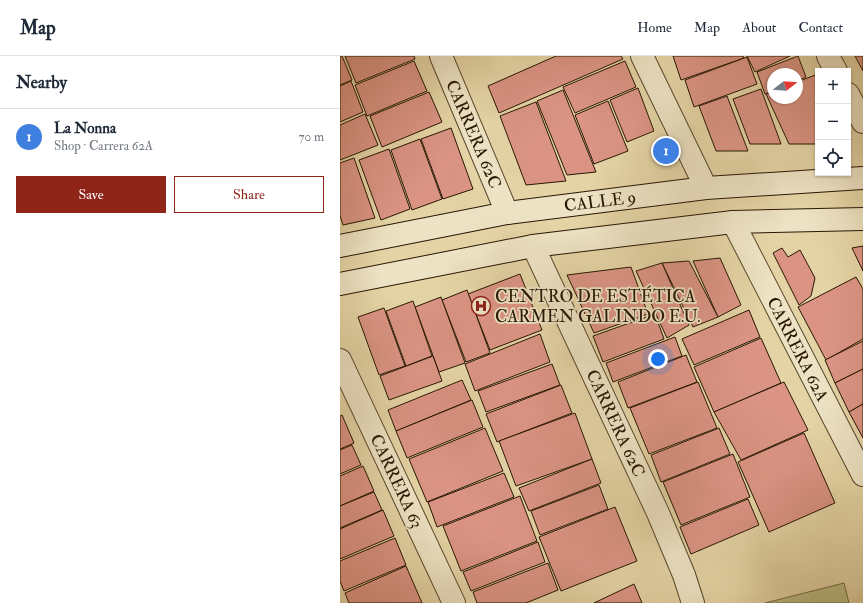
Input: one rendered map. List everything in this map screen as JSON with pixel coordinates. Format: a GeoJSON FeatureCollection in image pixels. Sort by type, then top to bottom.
{"type":"FeatureCollection","features":[{"type":"Feature","properties":{"kind":"street","name":"CARRERA 62C"},"geometry":{"type":"LineString","coordinates":[[441,56],[507,213]]}},
{"type":"Feature","properties":{"kind":"street"},"geometry":{"type":"LineString","coordinates":[[642,56],[706,188]]}},
{"type":"Feature","properties":{"kind":"street"},"geometry":{"type":"LineString","coordinates":[[828,56],[834,68]]}},
{"type":"Feature","properties":{"kind":"street"},"geometry":{"type":"LineString","coordinates":[[851,100],[863,122]]}},
{"type":"Feature","properties":{"kind":"street","name":"CALLE 9"},"geometry":{"type":"LineString","coordinates":[[340,246],[507,213],[706,188],[863,178]]}},
{"type":"Feature","properties":{"kind":"street"},"geometry":{"type":"LineString","coordinates":[[340,284],[533,246],[733,222],[863,219]]}},
{"type":"Feature","properties":{"kind":"street","name":"CARRERA 62A"},"geometry":{"type":"LineString","coordinates":[[733,222],[863,475]]}},
{"type":"Feature","properties":{"kind":"street","name":"CARRERA 62C"},"geometry":{"type":"LineString","coordinates":[[533,246],[658,513],[684,575],[693,603]]}},
{"type":"Feature","properties":{"kind":"street","name":"CARRERA 63"},"geometry":{"type":"LineString","coordinates":[[340,360],[454,603]]}},
{"type":"Feature","properties":{"kind":"green space"},"geometry":{"type":"Polygon","coordinates":[[[844,583],[849,603],[765,603],[844,583]]]}},
{"type":"Feature","properties":{"kind":"building"},"geometry":{"type":"Polygon","coordinates":[[[340,56],[342,56],[352,80],[340,85],[340,56]]]}},
{"type":"Feature","properties":{"kind":"building"},"geometry":{"type":"Polygon","coordinates":[[[345,56],[414,56],[415,59],[356,83],[345,56]]]}},
{"type":"Feature","properties":{"kind":"building"},"geometry":{"type":"Polygon","coordinates":[[[556,56],[621,56],[623,59],[499,113],[488,86],[556,56]]]}},
{"type":"Feature","properties":{"kind":"building"},"geometry":{"type":"Polygon","coordinates":[[[673,56],[743,56],[744,58],[681,80],[673,56]]]}},
{"type":"Feature","properties":{"kind":"building"},"geometry":{"type":"Polygon","coordinates":[[[747,56],[790,56],[755,72],[747,56]]]}},
{"type":"Feature","properties":{"kind":"building"},"geometry":{"type":"Polygon","coordinates":[[[798,56],[803,68],[767,68],[798,56]]]}},
{"type":"Feature","properties":{"kind":"building"},"geometry":{"type":"Polygon","coordinates":[[[855,56],[863,56],[863,71],[855,56]]]}},
{"type":"Feature","properties":{"kind":"building"},"geometry":{"type":"Polygon","coordinates":[[[747,57],[757,84],[694,107],[685,80],[747,57]]]}},
{"type":"Feature","properties":{"kind":"building"},"geometry":{"type":"Polygon","coordinates":[[[414,61],[427,91],[367,116],[355,85],[414,61]]]}},
{"type":"Feature","properties":{"kind":"building"},"geometry":{"type":"Polygon","coordinates":[[[625,61],[636,87],[575,113],[563,87],[625,61]]]}},
{"type":"Feature","properties":{"kind":"building"},"geometry":{"type":"Polygon","coordinates":[[[767,68],[767,93],[765,94],[757,72],[767,68]]]}},
{"type":"Feature","properties":{"kind":"building"},"geometry":{"type":"Polygon","coordinates":[[[803,69],[806,77],[803,78],[803,69]]]}},
{"type":"Feature","properties":{"kind":"building"},"geometry":{"type":"Polygon","coordinates":[[[815,75],[815,144],[789,144],[771,104],[803,104],[803,80],[815,75]]]}},
{"type":"Feature","properties":{"kind":"building"},"geometry":{"type":"Polygon","coordinates":[[[351,81],[363,112],[340,122],[340,86],[351,81]]]}},
{"type":"Feature","properties":{"kind":"building"},"geometry":{"type":"Polygon","coordinates":[[[638,88],[654,131],[627,142],[610,100],[638,88]]]}},
{"type":"Feature","properties":{"kind":"building"},"geometry":{"type":"Polygon","coordinates":[[[761,89],[781,144],[750,144],[733,99],[761,89]]]}},
{"type":"Feature","properties":{"kind":"building"},"geometry":{"type":"Polygon","coordinates":[[[563,90],[596,172],[567,175],[537,101],[563,90]]]}},
{"type":"Feature","properties":{"kind":"building"},"geometry":{"type":"Polygon","coordinates":[[[429,92],[442,122],[382,147],[370,116],[429,92]]]}},
{"type":"Feature","properties":{"kind":"building"},"geometry":{"type":"Polygon","coordinates":[[[727,96],[748,151],[716,151],[699,106],[727,96]]]}},
{"type":"Feature","properties":{"kind":"building"},"geometry":{"type":"Polygon","coordinates":[[[608,101],[628,151],[594,164],[575,115],[608,101]]]}},
{"type":"Feature","properties":{"kind":"building"},"geometry":{"type":"Polygon","coordinates":[[[536,102],[566,181],[526,185],[500,116],[536,102]]]}},
{"type":"Feature","properties":{"kind":"building"},"geometry":{"type":"Polygon","coordinates":[[[365,114],[378,145],[340,160],[340,125],[365,114]]]}},
{"type":"Feature","properties":{"kind":"building"},"geometry":{"type":"Polygon","coordinates":[[[451,128],[473,189],[443,199],[421,139],[451,128]]]}},
{"type":"Feature","properties":{"kind":"building"},"geometry":{"type":"Polygon","coordinates":[[[420,139],[442,199],[412,210],[391,150],[420,139]]]}},
{"type":"Feature","properties":{"kind":"building"},"geometry":{"type":"Polygon","coordinates":[[[389,149],[410,209],[381,220],[359,160],[389,149]]]}},
{"type":"Feature","properties":{"kind":"building"},"geometry":{"type":"Polygon","coordinates":[[[354,158],[375,218],[343,225],[340,216],[340,163],[354,158]]]}},
{"type":"Feature","properties":{"kind":"building"},"geometry":{"type":"Polygon","coordinates":[[[863,246],[863,271],[852,248],[863,246]]]}},
{"type":"Feature","properties":{"kind":"building"},"geometry":{"type":"Polygon","coordinates":[[[782,248],[788,257],[800,250],[815,278],[811,296],[799,305],[773,253],[782,248]]]}},
{"type":"Feature","properties":{"kind":"building"},"geometry":{"type":"Polygon","coordinates":[[[720,258],[741,305],[718,317],[693,261],[720,258]]]}},
{"type":"Feature","properties":{"kind":"building"},"geometry":{"type":"Polygon","coordinates":[[[689,261],[718,317],[693,327],[662,263],[689,261]]]}},
{"type":"Feature","properties":{"kind":"building"},"geometry":{"type":"Polygon","coordinates":[[[662,263],[689,325],[667,338],[636,271],[662,263]]]}},
{"type":"Feature","properties":{"kind":"building"},"geometry":{"type":"Polygon","coordinates":[[[631,267],[648,314],[594,333],[567,275],[631,267]]]}},
{"type":"Feature","properties":{"kind":"building"},"geometry":{"type":"Polygon","coordinates":[[[520,274],[542,330],[490,350],[468,294],[520,274]]]}},
{"type":"Feature","properties":{"kind":"building"},"geometry":{"type":"Polygon","coordinates":[[[856,277],[863,289],[863,339],[826,360],[798,307],[856,277]]]}},
{"type":"Feature","properties":{"kind":"building"},"geometry":{"type":"Polygon","coordinates":[[[467,290],[490,353],[466,362],[442,300],[467,290]]]}},
{"type":"Feature","properties":{"kind":"building"},"geometry":{"type":"Polygon","coordinates":[[[441,297],[465,363],[439,372],[415,307],[441,297]]]}},
{"type":"Feature","properties":{"kind":"building"},"geometry":{"type":"Polygon","coordinates":[[[413,301],[432,356],[406,366],[386,311],[413,301]]]}},
{"type":"Feature","properties":{"kind":"building"},"geometry":{"type":"Polygon","coordinates":[[[384,308],[405,366],[379,375],[358,317],[384,308]]]}},
{"type":"Feature","properties":{"kind":"building"},"geometry":{"type":"Polygon","coordinates":[[[749,310],[760,337],[694,365],[682,339],[749,310]]]}},
{"type":"Feature","properties":{"kind":"building"},"geometry":{"type":"Polygon","coordinates":[[[655,314],[664,339],[603,362],[593,336],[655,314]]]}},
{"type":"Feature","properties":{"kind":"building"},"geometry":{"type":"Polygon","coordinates":[[[540,334],[550,362],[475,391],[465,364],[540,334]]]}},
{"type":"Feature","properties":{"kind":"building"},"geometry":{"type":"Polygon","coordinates":[[[675,337],[682,356],[613,382],[606,363],[675,337]]]}},
{"type":"Feature","properties":{"kind":"building"},"geometry":{"type":"Polygon","coordinates":[[[761,338],[781,383],[714,412],[694,367],[761,338]]]}},
{"type":"Feature","properties":{"kind":"building"},"geometry":{"type":"Polygon","coordinates":[[[863,341],[863,369],[835,383],[825,360],[863,341]]]}},
{"type":"Feature","properties":{"kind":"building"},"geometry":{"type":"Polygon","coordinates":[[[686,355],[697,382],[628,408],[618,382],[686,355]]]}},
{"type":"Feature","properties":{"kind":"building"},"geometry":{"type":"Polygon","coordinates":[[[433,356],[442,381],[389,400],[380,376],[433,356]]]}},
{"type":"Feature","properties":{"kind":"building"},"geometry":{"type":"Polygon","coordinates":[[[552,364],[560,385],[486,412],[478,391],[552,364]]]}},
{"type":"Feature","properties":{"kind":"building"},"geometry":{"type":"Polygon","coordinates":[[[863,369],[863,404],[849,412],[835,383],[863,369]]]}},
{"type":"Feature","properties":{"kind":"building"},"geometry":{"type":"Polygon","coordinates":[[[462,380],[471,400],[396,431],[388,410],[462,380]]]}},
{"type":"Feature","properties":{"kind":"building"},"geometry":{"type":"Polygon","coordinates":[[[698,382],[717,428],[649,454],[630,408],[698,382]]]}},
{"type":"Feature","properties":{"kind":"building"},"geometry":{"type":"Polygon","coordinates":[[[784,382],[808,430],[741,460],[714,412],[784,382]]]}},
{"type":"Feature","properties":{"kind":"building"},"geometry":{"type":"Polygon","coordinates":[[[561,385],[572,413],[497,442],[486,414],[561,385]]]}},
{"type":"Feature","properties":{"kind":"building"},"geometry":{"type":"Polygon","coordinates":[[[472,400],[483,427],[407,458],[396,431],[472,400]]]}},
{"type":"Feature","properties":{"kind":"building"},"geometry":{"type":"Polygon","coordinates":[[[863,404],[863,438],[849,412],[863,404]]]}},
{"type":"Feature","properties":{"kind":"building"},"geometry":{"type":"Polygon","coordinates":[[[575,413],[592,459],[516,486],[499,441],[575,413]]]}},
{"type":"Feature","properties":{"kind":"building"},"geometry":{"type":"Polygon","coordinates":[[[342,415],[354,443],[340,449],[340,416],[342,415]]]}},
{"type":"Feature","properties":{"kind":"building"},"geometry":{"type":"Polygon","coordinates":[[[485,428],[503,471],[427,502],[409,459],[485,428]]]}},
{"type":"Feature","properties":{"kind":"building"},"geometry":{"type":"Polygon","coordinates":[[[719,428],[730,454],[661,482],[651,455],[719,428]]]}},
{"type":"Feature","properties":{"kind":"building"},"geometry":{"type":"Polygon","coordinates":[[[804,433],[835,503],[769,532],[738,462],[804,433]]]}},
{"type":"Feature","properties":{"kind":"building"},"geometry":{"type":"Polygon","coordinates":[[[352,445],[361,465],[340,474],[340,450],[352,445]]]}},
{"type":"Feature","properties":{"kind":"building"},"geometry":{"type":"Polygon","coordinates":[[[733,454],[750,497],[681,525],[663,482],[733,454]]]}},
{"type":"Feature","properties":{"kind":"building"},"geometry":{"type":"Polygon","coordinates":[[[592,459],[601,483],[529,511],[519,488],[592,459]]]}},
{"type":"Feature","properties":{"kind":"building"},"geometry":{"type":"Polygon","coordinates":[[[363,466],[374,491],[340,506],[340,476],[363,466]]]}},
{"type":"Feature","properties":{"kind":"building"},"geometry":{"type":"Polygon","coordinates":[[[504,473],[514,497],[437,527],[428,502],[504,473]]]}},
{"type":"Feature","properties":{"kind":"building"},"geometry":{"type":"Polygon","coordinates":[[[599,485],[608,509],[540,535],[531,511],[599,485]]]}},
{"type":"Feature","properties":{"kind":"building"},"geometry":{"type":"Polygon","coordinates":[[[374,492],[382,510],[340,528],[340,506],[374,492]]]}},
{"type":"Feature","properties":{"kind":"building"},"geometry":{"type":"Polygon","coordinates":[[[520,496],[537,541],[461,571],[443,526],[520,496]]]}},
{"type":"Feature","properties":{"kind":"building"},"geometry":{"type":"Polygon","coordinates":[[[748,499],[759,525],[691,554],[680,527],[748,499]]]}},
{"type":"Feature","properties":{"kind":"building"},"geometry":{"type":"Polygon","coordinates":[[[615,507],[637,561],[561,591],[539,537],[615,507]]]}},
{"type":"Feature","properties":{"kind":"building"},"geometry":{"type":"Polygon","coordinates":[[[383,510],[394,536],[340,559],[340,529],[383,510]]]}},
{"type":"Feature","properties":{"kind":"building"},"geometry":{"type":"Polygon","coordinates":[[[395,538],[406,565],[344,591],[340,581],[340,561],[395,538]]]}},
{"type":"Feature","properties":{"kind":"building"},"geometry":{"type":"Polygon","coordinates":[[[538,542],[545,562],[471,591],[463,572],[538,542]]]}},
{"type":"Feature","properties":{"kind":"building"},"geometry":{"type":"Polygon","coordinates":[[[548,563],[558,590],[526,603],[477,603],[473,592],[548,563]]]}},
{"type":"Feature","properties":{"kind":"building"},"geometry":{"type":"Polygon","coordinates":[[[406,566],[422,603],[349,603],[345,593],[406,566]]]}},
{"type":"Feature","properties":{"kind":"building"},"geometry":{"type":"Polygon","coordinates":[[[634,584],[642,603],[594,603],[634,584]]]}},
{"type":"Feature","properties":{"kind":"place","name":"La Nonna"},"geometry":{"type":"Point","coordinates":[666,151]}},
{"type":"Feature","properties":{"kind":"place","name":"CENTRO DE ESTÉTICA CARMEN GALINDO E.U."},"geometry":{"type":"Point","coordinates":[481,306]}}]}
